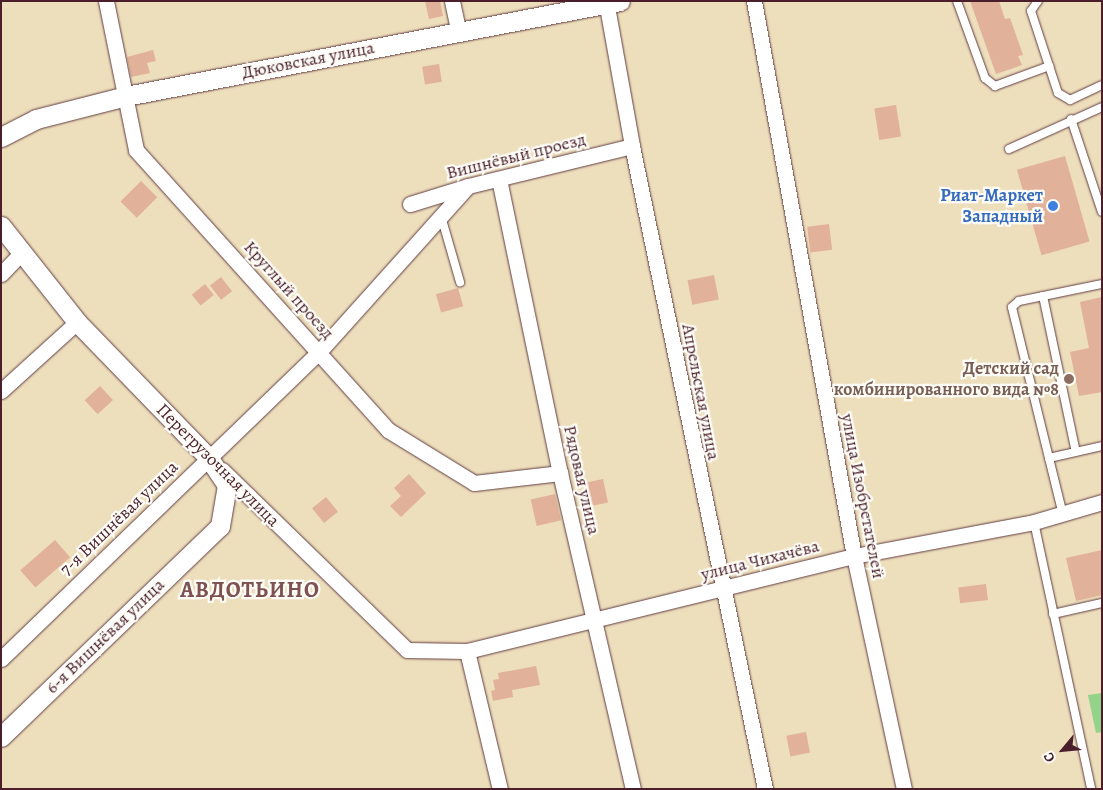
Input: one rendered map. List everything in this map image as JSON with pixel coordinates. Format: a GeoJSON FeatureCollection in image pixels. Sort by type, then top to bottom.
{"type":"FeatureCollection","features":[{"type":"Feature","properties":{"kind":"street","name":"Круглый проезд"},"geometry":{"type":"LineString","coordinates":[[106,1],[136,150],[388,430],[474,483],[560,473]]}},
{"type":"Feature","properties":{"kind":"street"},"geometry":{"type":"LineString","coordinates":[[452,1],[458,30]]}},
{"type":"Feature","properties":{"kind":"street","name":"улица Изобретателей"},"geometry":{"type":"LineString","coordinates":[[754,1],[854,556],[904,789]]}},
{"type":"Feature","properties":{"kind":"street","name":"Дюковская улица"},"geometry":{"type":"LineString","coordinates":[[1,138],[36,119],[126,96],[458,30],[611,2]]}},
{"type":"Feature","properties":{"kind":"street","name":"Апрельская улица"},"geometry":{"type":"LineString","coordinates":[[611,2],[632,146],[721,588],[765,789]]}},
{"type":"Feature","properties":{"kind":"street","name":"Вишнёвый проезд"},"geometry":{"type":"LineString","coordinates":[[410,204],[468,186],[632,146]]}},
{"type":"Feature","properties":{"kind":"street","name":"Рядовая улица"},"geometry":{"type":"LineString","coordinates":[[499,179],[560,473],[596,621],[633,789]]}},
{"type":"Feature","properties":{"kind":"street","name":"7-я Вишнёвая улица"},"geometry":{"type":"LineString","coordinates":[[1,659],[208,457],[319,352],[468,186]]}},
{"type":"Feature","properties":{"kind":"street","name":"Перегрузочная улица"},"geometry":{"type":"LineString","coordinates":[[1,226],[20,254],[77,322],[208,457],[407,650],[467,650]]}},
{"type":"Feature","properties":{"kind":"street"},"geometry":{"type":"LineString","coordinates":[[1,274],[20,254]]}},
{"type":"Feature","properties":{"kind":"street"},"geometry":{"type":"LineString","coordinates":[[1,391],[77,322]]}},
{"type":"Feature","properties":{"kind":"street","name":"6-я Вишнёвая улица"},"geometry":{"type":"LineString","coordinates":[[1,736],[220,526],[227,486],[208,457]]}},
{"type":"Feature","properties":{"kind":"street","name":"улица Чихачёва"},"geometry":{"type":"LineString","coordinates":[[467,650],[596,621],[854,556],[1034,522],[1102,502]]}},
{"type":"Feature","properties":{"kind":"street"},"geometry":{"type":"LineString","coordinates":[[467,650],[500,789]]}},
{"type":"Feature","properties":{"kind":"lane"},"geometry":{"type":"LineString","coordinates":[[957,1],[984,78],[995,86],[1049,66]]}},
{"type":"Feature","properties":{"kind":"lane"},"geometry":{"type":"LineString","coordinates":[[1038,1],[1031,11],[1058,93],[1070,100],[1102,85]]}},
{"type":"Feature","properties":{"kind":"lane"},"geometry":{"type":"LineString","coordinates":[[1009,149],[1071,119],[1102,107]]}},
{"type":"Feature","properties":{"kind":"lane"},"geometry":{"type":"LineString","coordinates":[[1071,119],[1102,212]]}},
{"type":"Feature","properties":{"kind":"lane"},"geometry":{"type":"LineString","coordinates":[[441,216],[460,282]]}},
{"type":"Feature","properties":{"kind":"lane"},"geometry":{"type":"LineString","coordinates":[[1063,514],[1012,307],[1019,302],[1102,284]]}},
{"type":"Feature","properties":{"kind":"lane"},"geometry":{"type":"LineString","coordinates":[[1043,296],[1076,452]]}},
{"type":"Feature","properties":{"kind":"lane"},"geometry":{"type":"LineString","coordinates":[[1049,458],[1102,446]]}},
{"type":"Feature","properties":{"kind":"lane"},"geometry":{"type":"LineString","coordinates":[[1034,522],[1091,789]]}},
{"type":"Feature","properties":{"kind":"lane"},"geometry":{"type":"LineString","coordinates":[[1053,614],[1102,603]]}},
{"type":"Feature","properties":{"kind":"green space"},"geometry":{"type":"Polygon","coordinates":[[[1102,693],[1102,732],[1096,733],[1088,695],[1102,693]]]}},
{"type":"Feature","properties":{"kind":"building"},"geometry":{"type":"Polygon","coordinates":[[[425,1],[440,1],[443,16],[429,19],[425,1]]]}},
{"type":"Feature","properties":{"kind":"building"},"geometry":{"type":"Polygon","coordinates":[[[970,1],[999,1],[1005,19],[1010,18],[1023,55],[1018,56],[1022,65],[996,74],[970,1]]]}},
{"type":"Feature","properties":{"kind":"building"},"geometry":{"type":"Polygon","coordinates":[[[153,50],[156,61],[147,63],[150,73],[131,77],[127,57],[153,50]]]}},
{"type":"Feature","properties":{"kind":"building"},"geometry":{"type":"Polygon","coordinates":[[[439,64],[442,82],[425,84],[422,67],[439,64]]]}},
{"type":"Feature","properties":{"kind":"building"},"geometry":{"type":"Polygon","coordinates":[[[896,105],[901,137],[879,140],[874,108],[896,105]]]}},
{"type":"Feature","properties":{"kind":"building","name":"Риат-Маркет Западный"},"geometry":{"type":"Polygon","coordinates":[[[1065,156],[1090,242],[1041,255],[1017,170],[1065,156]]]}},
{"type":"Feature","properties":{"kind":"building"},"geometry":{"type":"Polygon","coordinates":[[[141,181],[157,197],[137,218],[120,202],[141,181]]]}},
{"type":"Feature","properties":{"kind":"building"},"geometry":{"type":"Polygon","coordinates":[[[829,224],[832,250],[810,252],[807,227],[829,224]]]}},
{"type":"Feature","properties":{"kind":"building"},"geometry":{"type":"Polygon","coordinates":[[[714,275],[719,300],[692,305],[687,280],[714,275]]]}},
{"type":"Feature","properties":{"kind":"building"},"geometry":{"type":"Polygon","coordinates":[[[221,277],[232,291],[221,300],[210,286],[221,277]]]}},
{"type":"Feature","properties":{"kind":"building"},"geometry":{"type":"Polygon","coordinates":[[[205,284],[214,295],[201,306],[192,295],[205,284]]]}},
{"type":"Feature","properties":{"kind":"building"},"geometry":{"type":"Polygon","coordinates":[[[458,288],[463,306],[441,313],[436,294],[458,288]]]}},
{"type":"Feature","properties":{"kind":"building"},"geometry":{"type":"Polygon","coordinates":[[[1102,297],[1102,392],[1079,396],[1070,352],[1089,348],[1080,302],[1102,297]]]}},
{"type":"Feature","properties":{"kind":"building"},"geometry":{"type":"Polygon","coordinates":[[[100,386],[113,400],[98,414],[85,400],[100,386]]]}},
{"type":"Feature","properties":{"kind":"building"},"geometry":{"type":"Polygon","coordinates":[[[409,474],[426,493],[401,517],[390,506],[401,496],[394,488],[409,474]]]}},
{"type":"Feature","properties":{"kind":"building"},"geometry":{"type":"Polygon","coordinates":[[[603,479],[608,502],[591,506],[586,483],[603,479]]]}},
{"type":"Feature","properties":{"kind":"building"},"geometry":{"type":"Polygon","coordinates":[[[555,494],[561,520],[537,526],[531,500],[555,494]]]}},
{"type":"Feature","properties":{"kind":"building"},"geometry":{"type":"Polygon","coordinates":[[[326,497],[338,512],[324,523],[312,508],[326,497]]]}},
{"type":"Feature","properties":{"kind":"building"},"geometry":{"type":"Polygon","coordinates":[[[55,540],[70,557],[35,588],[20,570],[55,540]]]}},
{"type":"Feature","properties":{"kind":"building"},"geometry":{"type":"Polygon","coordinates":[[[1102,550],[1102,595],[1076,601],[1066,558],[1102,550]]]}},
{"type":"Feature","properties":{"kind":"building"},"geometry":{"type":"Polygon","coordinates":[[[986,584],[988,600],[960,603],[958,587],[986,584]]]}},
{"type":"Feature","properties":{"kind":"building"},"geometry":{"type":"Polygon","coordinates":[[[536,666],[540,685],[512,690],[513,697],[493,701],[491,691],[495,690],[493,680],[499,679],[498,673],[536,666]]]}},
{"type":"Feature","properties":{"kind":"building"},"geometry":{"type":"Polygon","coordinates":[[[806,732],[810,753],[790,756],[786,736],[806,732]]]}},
{"type":"Feature","properties":{"kind":"place","name":"Риат-Маркет Западный"},"geometry":{"type":"Point","coordinates":[1053,206]}},
{"type":"Feature","properties":{"kind":"place","name":"Детский сад комбинированного вида №8"},"geometry":{"type":"Point","coordinates":[1069,379]}},
{"type":"Feature","properties":{"kind":"district","name":"АВДОТЬИНО"},"geometry":{"type":"Point","coordinates":[250,591]}}]}
